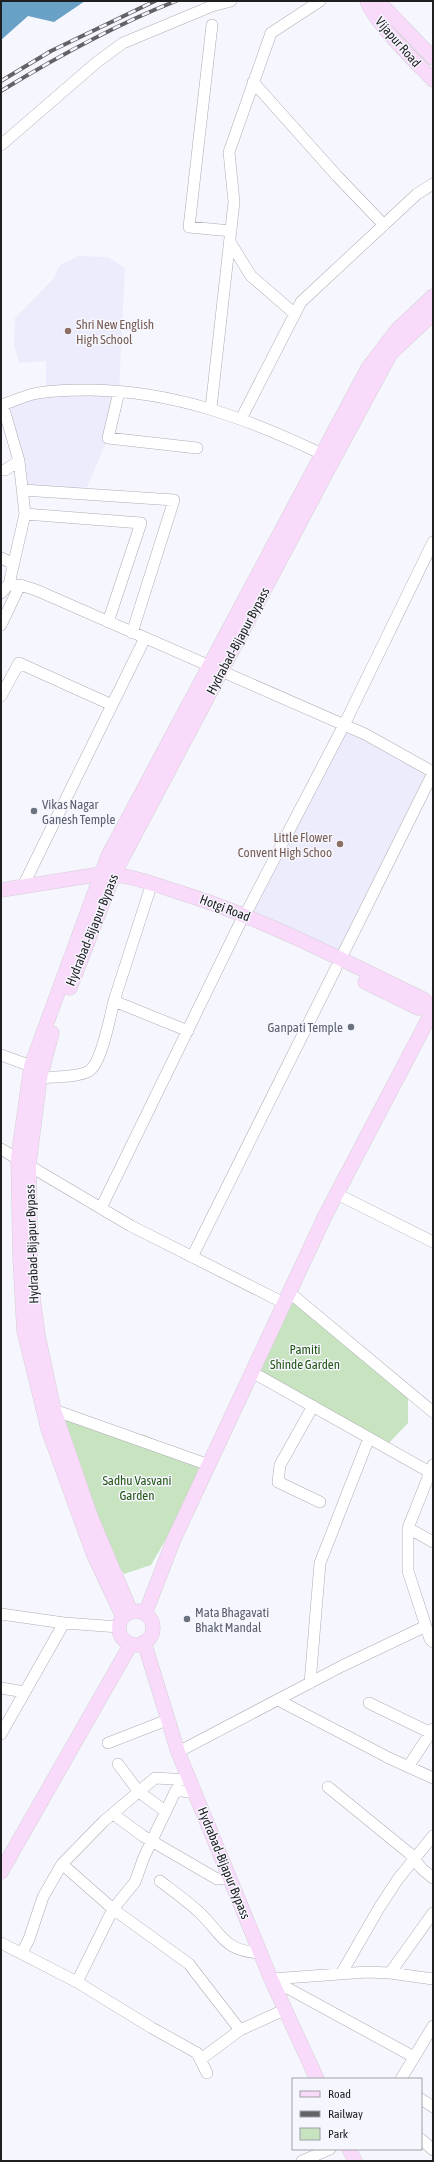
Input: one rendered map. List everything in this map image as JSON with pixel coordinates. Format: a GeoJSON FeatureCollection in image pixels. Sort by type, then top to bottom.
{"type":"FeatureCollection","features":[{"type":"Feature","properties":{"kind":"main road","name":"Vijapur Road"},"geometry":{"type":"LineString","coordinates":[[367,1],[370,8],[392,36],[433,80]]}},
{"type":"Feature","properties":{"kind":"main road","name":"Vijapur Road"},"geometry":{"type":"LineString","coordinates":[[378,1],[433,58]]}},
{"type":"Feature","properties":{"kind":"main road"},"geometry":{"type":"LineString","coordinates":[[137,1643],[122,1637],[124,1618],[92,1553],[48,1429],[24,1331],[20,1258],[24,1161],[32,1066],[106,879],[108,856],[216,668],[368,368],[397,330],[433,296]]}},
{"type":"Feature","properties":{"kind":"main road","name":"Hydrabad-Bijapur Bypass"},"geometry":{"type":"LineString","coordinates":[[216,668],[392,353],[433,314]]}},
{"type":"Feature","properties":{"kind":"main road","name":"Hydrabad-Bijapur Bypass"},"geometry":{"type":"LineString","coordinates":[[106,879],[55,1026],[40,1078],[24,1161],[30,1282],[38,1335],[54,1410],[91,1516],[124,1618]]}},
{"type":"Feature","properties":{"kind":"main road","name":"Hotgi Road"},"geometry":{"type":"LineString","coordinates":[[1,899],[106,879],[242,919]]}},
{"type":"Feature","properties":{"kind":"main road","name":"Hotgi Road"},"geometry":{"type":"LineString","coordinates":[[1,890],[23,886],[106,879],[214,903],[242,919],[338,964],[418,1008],[433,1009]]}},
{"type":"Feature","properties":{"kind":"main road"},"geometry":{"type":"LineString","coordinates":[[145,1614],[174,1539],[336,1194],[433,1009]]}},
{"type":"Feature","properties":{"kind":"main road"},"geometry":{"type":"LineString","coordinates":[[124,1618],[145,1614]]}},
{"type":"Feature","properties":{"kind":"main road"},"geometry":{"type":"LineString","coordinates":[[1,1872],[137,1643],[148,1639],[153,1628],[149,1618],[145,1614]]}},
{"type":"Feature","properties":{"kind":"main road","name":"Hydrabad-Bijapur Bypass"},"geometry":{"type":"LineString","coordinates":[[137,1643],[178,1752],[260,1953],[284,2010],[316,2078]]}},
{"type":"Feature","properties":{"kind":"main road"},"geometry":{"type":"LineString","coordinates":[[350,2150],[355,2161]]}},
{"type":"Feature","properties":{"kind":"street"},"geometry":{"type":"LineString","coordinates":[[1,145],[97,62],[124,43],[212,6],[231,1]]}},
{"type":"Feature","properties":{"kind":"street"},"geometry":{"type":"LineString","coordinates":[[211,408],[234,202],[229,152],[271,33],[320,1]]}},
{"type":"Feature","properties":{"kind":"street"},"geometry":{"type":"LineString","coordinates":[[212,25],[189,227],[231,230]]}},
{"type":"Feature","properties":{"kind":"street"},"geometry":{"type":"LineString","coordinates":[[253,82],[337,176],[384,225]]}},
{"type":"Feature","properties":{"kind":"street"},"geometry":{"type":"LineString","coordinates":[[241,419],[301,302],[417,194],[433,184]]}},
{"type":"Feature","properties":{"kind":"street"},"geometry":{"type":"LineString","coordinates":[[230,242],[251,276],[295,314]]}},
{"type":"Feature","properties":{"kind":"street"},"geometry":{"type":"LineString","coordinates":[[1,405],[33,394],[71,390],[119,392],[164,397],[211,408],[272,431],[324,455]]}},
{"type":"Feature","properties":{"kind":"street"},"geometry":{"type":"LineString","coordinates":[[119,392],[108,438],[197,448]]}},
{"type":"Feature","properties":{"kind":"street"},"geometry":{"type":"LineString","coordinates":[[1,409],[5,413],[20,462],[25,514],[14,564],[14,585],[1,625]]}},
{"type":"Feature","properties":{"kind":"street"},"geometry":{"type":"LineString","coordinates":[[1,470],[5,470],[20,462]]}},
{"type":"Feature","properties":{"kind":"street"},"geometry":{"type":"LineString","coordinates":[[23,490],[174,500],[132,633]]}},
{"type":"Feature","properties":{"kind":"street"},"geometry":{"type":"LineString","coordinates":[[25,514],[141,523],[108,622]]}},
{"type":"Feature","properties":{"kind":"street"},"geometry":{"type":"LineString","coordinates":[[101,1208],[242,919],[344,725],[433,542]]}},
{"type":"Feature","properties":{"kind":"street"},"geometry":{"type":"LineString","coordinates":[[1,558],[14,564]]}},
{"type":"Feature","properties":{"kind":"street"},"geometry":{"type":"LineString","coordinates":[[1,593],[14,585],[36,590],[365,734],[433,772],[192,1257]]}},
{"type":"Feature","properties":{"kind":"street"},"geometry":{"type":"LineString","coordinates":[[23,886],[145,638]]}},
{"type":"Feature","properties":{"kind":"street"},"geometry":{"type":"LineString","coordinates":[[1,696],[19,663],[112,704]]}},
{"type":"Feature","properties":{"kind":"street"},"geometry":{"type":"LineString","coordinates":[[40,1078],[81,1074],[90,1070],[95,1065],[149,892]]}},
{"type":"Feature","properties":{"kind":"street"},"geometry":{"type":"LineString","coordinates":[[114,1001],[188,1031]]}},
{"type":"Feature","properties":{"kind":"street"},"geometry":{"type":"LineString","coordinates":[[1,1055],[32,1066]]}},
{"type":"Feature","properties":{"kind":"street"},"geometry":{"type":"LineString","coordinates":[[1,1148],[131,1226],[192,1257],[287,1298],[433,1412]]}},
{"type":"Feature","properties":{"kind":"street"},"geometry":{"type":"LineString","coordinates":[[336,1194],[433,1242]]}},
{"type":"Feature","properties":{"kind":"street"},"geometry":{"type":"LineString","coordinates":[[252,1372],[369,1438],[432,1470],[408,1528],[408,1571],[426,1626],[433,1642]]}},
{"type":"Feature","properties":{"kind":"street"},"geometry":{"type":"LineString","coordinates":[[313,1406],[280,1465],[278,1482],[320,1502]]}},
{"type":"Feature","properties":{"kind":"street"},"geometry":{"type":"LineString","coordinates":[[54,1410],[209,1465]]}},
{"type":"Feature","properties":{"kind":"street"},"geometry":{"type":"LineString","coordinates":[[310,1683],[320,1563],[369,1438]]}},
{"type":"Feature","properties":{"kind":"street"},"geometry":{"type":"LineString","coordinates":[[408,1528],[433,1542]]}},
{"type":"Feature","properties":{"kind":"street"},"geometry":{"type":"LineString","coordinates":[[1,1614],[64,1624],[124,1618]]}},
{"type":"Feature","properties":{"kind":"street"},"geometry":{"type":"LineString","coordinates":[[1,1734],[64,1624]]}},
{"type":"Feature","properties":{"kind":"street"},"geometry":{"type":"LineString","coordinates":[[178,1752],[342,1666],[426,1626]]}},
{"type":"Feature","properties":{"kind":"street"},"geometry":{"type":"LineString","coordinates":[[1,1688],[25,1692]]}},
{"type":"Feature","properties":{"kind":"street"},"geometry":{"type":"LineString","coordinates":[[278,1700],[408,1767],[433,1778]]}},
{"type":"Feature","properties":{"kind":"street"},"geometry":{"type":"LineString","coordinates":[[369,1704],[432,1732],[408,1767]]}},
{"type":"Feature","properties":{"kind":"street"},"geometry":{"type":"LineString","coordinates":[[108,1743],[167,1720]]}},
{"type":"Feature","properties":{"kind":"street"},"geometry":{"type":"LineString","coordinates":[[118,1764],[139,1792],[165,1811]]}},
{"type":"Feature","properties":{"kind":"street"},"geometry":{"type":"LineString","coordinates":[[22,1953],[29,1939],[43,1897],[62,1864],[114,1814],[155,1778],[192,1786]]}},
{"type":"Feature","properties":{"kind":"street"},"geometry":{"type":"LineString","coordinates":[[77,1982],[113,1909],[135,1882],[165,1811],[176,1790],[192,1786]]}},
{"type":"Feature","properties":{"kind":"street"},"geometry":{"type":"LineString","coordinates":[[328,1787],[415,1858],[422,1869],[433,1878]]}},
{"type":"Feature","properties":{"kind":"street"},"geometry":{"type":"LineString","coordinates":[[114,1814],[152,1841],[217,1879],[230,1878]]}},
{"type":"Feature","properties":{"kind":"street"},"geometry":{"type":"LineString","coordinates":[[341,1974],[379,1908],[415,1858],[433,1836]]}},
{"type":"Feature","properties":{"kind":"street"},"geometry":{"type":"LineString","coordinates":[[62,1864],[113,1909],[189,1964],[240,2030]]}},
{"type":"Feature","properties":{"kind":"street"},"geometry":{"type":"LineString","coordinates":[[160,1881],[194,1908],[231,1946],[244,1952],[260,1953]]}},
{"type":"Feature","properties":{"kind":"street"},"geometry":{"type":"LineString","coordinates":[[390,1973],[433,1913]]}},
{"type":"Feature","properties":{"kind":"street"},"geometry":{"type":"LineString","coordinates":[[1,1943],[77,1982],[196,2053],[201,2059],[207,2072]]}},
{"type":"Feature","properties":{"kind":"street"},"geometry":{"type":"LineString","coordinates":[[271,1979],[341,1974],[390,1973],[433,1979]]}},
{"type":"Feature","properties":{"kind":"street"},"geometry":{"type":"LineString","coordinates":[[271,1979],[414,2057]]}},
{"type":"Feature","properties":{"kind":"street"},"geometry":{"type":"LineString","coordinates":[[201,2059],[240,2030],[284,2010]]}},
{"type":"Feature","properties":{"kind":"street"},"geometry":{"type":"LineString","coordinates":[[403,2078],[414,2057],[429,2041],[433,2026]]}},
{"type":"Feature","properties":{"kind":"street"},"geometry":{"type":"LineString","coordinates":[[422,2100],[433,2107]]}},
{"type":"Feature","properties":{"kind":"street"},"geometry":{"type":"LineString","coordinates":[[422,2141],[433,2150]]}},
{"type":"Feature","properties":{"kind":"street"},"geometry":{"type":"LineString","coordinates":[[302,2161],[328,2150]]}},
{"type":"Feature","properties":{"kind":"shaded area"},"geometry":{"type":"Polygon","coordinates":[[[79,256],[108,257],[125,268],[119,392],[108,438],[84,494],[23,490],[5,413],[24,397],[46,393],[46,361],[19,363],[14,345],[15,318],[53,279],[60,265],[79,256]]]}},
{"type":"Feature","properties":{"kind":"shaded area","name":"Little Flower Convent High Schoo"},"geometry":{"type":"Polygon","coordinates":[[[344,725],[433,772],[340,960],[245,915],[344,725]]]}},
{"type":"Feature","properties":{"kind":"green space","name":"Pamiti Shinde Garden"},"geometry":{"type":"Polygon","coordinates":[[[289,1292],[408,1391],[408,1423],[385,1447],[252,1372],[289,1292]]]}},
{"type":"Feature","properties":{"kind":"green space","name":"Sadhu Vasvani Garden"},"geometry":{"type":"Polygon","coordinates":[[[57,1417],[145,1435],[209,1465],[151,1565],[124,1574],[106,1546],[57,1417]]]}},
{"type":"Feature","properties":{"kind":"water"},"geometry":{"type":"Polygon","coordinates":[[[1,1],[85,1],[54,22],[28,16],[1,40],[1,1]]]}},
{"type":"Feature","properties":{"kind":"railway"},"geometry":{"type":"LineString","coordinates":[[1,81],[51,51],[155,1]]}},
{"type":"Feature","properties":{"kind":"railway"},"geometry":{"type":"LineString","coordinates":[[1,91],[87,42],[131,20],[176,1]]}},
{"type":"Feature","properties":{"kind":"place","name":"Shri New English High School"},"geometry":{"type":"Point","coordinates":[68,331]}},
{"type":"Feature","properties":{"kind":"place","name":"Vikas Nagar Ganesh Temple"},"geometry":{"type":"Point","coordinates":[34,811]}},
{"type":"Feature","properties":{"kind":"place","name":"Little Flower Convent High Schoo"},"geometry":{"type":"Point","coordinates":[340,844]}},
{"type":"Feature","properties":{"kind":"place","name":"Ganpati Temple"},"geometry":{"type":"Point","coordinates":[351,1027]}},
{"type":"Feature","properties":{"kind":"place","name":"Mata Bhagavati Bhakt Mandal"},"geometry":{"type":"Point","coordinates":[187,1619]}}]}
